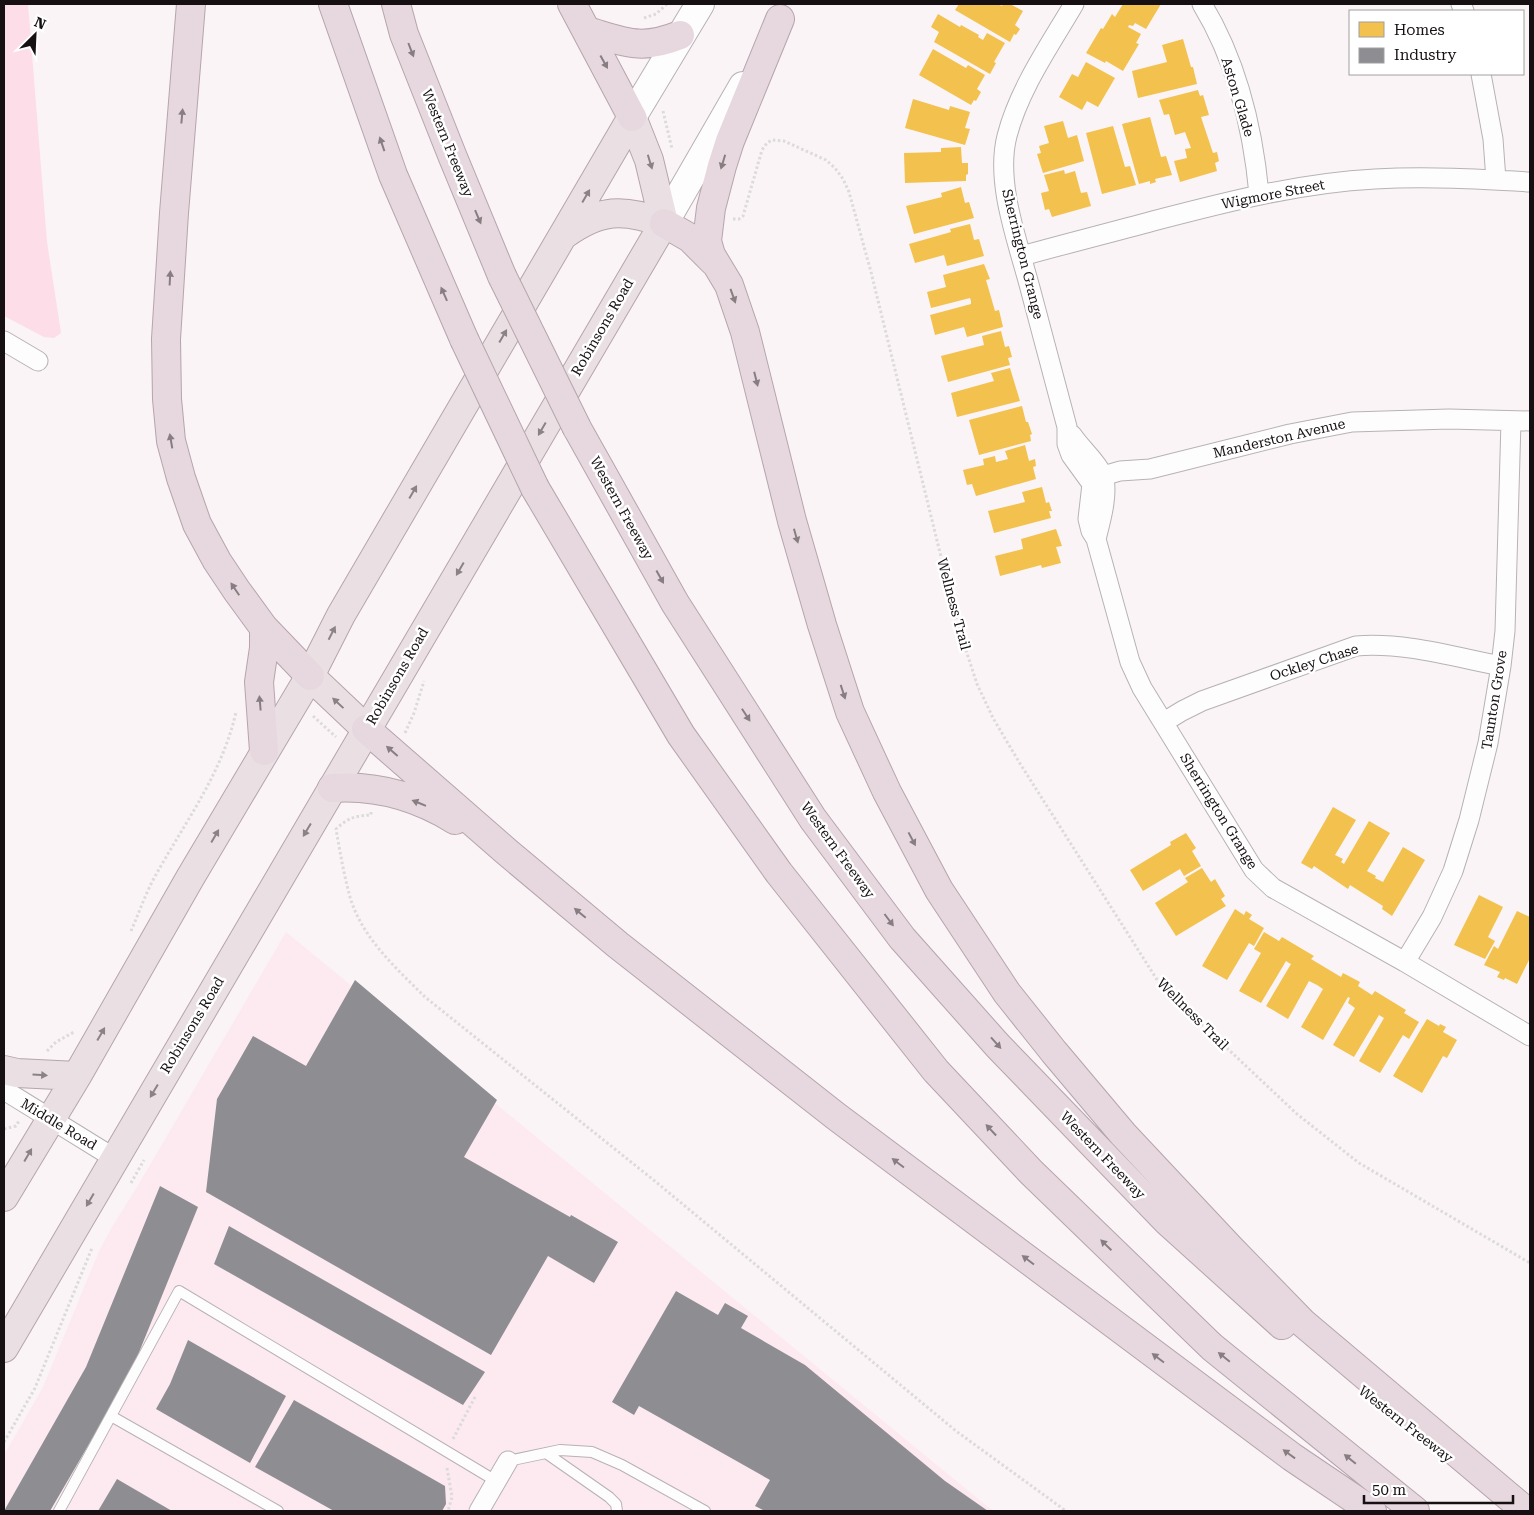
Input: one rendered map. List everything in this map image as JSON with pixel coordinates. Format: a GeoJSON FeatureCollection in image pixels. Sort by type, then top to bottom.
{"type":"FeatureCollection","features":[{"type":"Feature","properties":{"kind":"highway"},"geometry":{"type":"LineString","coordinates":[[191,4],[166,339],[167,399],[171,441],[181,478],[197,524],[227,576],[264,628],[366,730],[618,945],[837,1117],[1292,1457],[1372,1511]]}},
{"type":"Feature","properties":{"kind":"highway"},"geometry":{"type":"LineString","coordinates":[[332,4],[393,175],[464,339],[536,488],[681,735],[779,873],[936,1071],[1031,1172],[1212,1347],[1416,1511]]}},
{"type":"Feature","properties":{"kind":"highway","name":"Western Freeway"},"geometry":{"type":"LineString","coordinates":[[396,4],[404,34],[502,276],[577,428],[675,603],[813,819],[902,938],[998,1046],[1167,1222],[1275,1319],[1441,1452],[1526,1511]]}},
{"type":"Feature","properties":{"kind":"highway"},"geometry":{"type":"LineString","coordinates":[[572,4],[632,117],[649,160],[664,223]]}},
{"type":"Feature","properties":{"kind":"highway"},"geometry":{"type":"LineString","coordinates":[[785,12],[730,142],[711,208],[707,242],[711,255],[729,285],[744,332],[792,521],[822,625],[850,712],[887,792],[939,890],[1007,993],[1123,1134],[1303,1323],[1526,1511]]}},
{"type":"Feature","properties":{"kind":"highway"},"geometry":{"type":"LineString","coordinates":[[587,31],[632,44],[663,42],[680,35]]}},
{"type":"Feature","properties":{"kind":"highway"},"geometry":{"type":"LineString","coordinates":[[4,1197],[77,1076],[264,751],[310,676],[341,615],[632,117]]}},
{"type":"Feature","properties":{"kind":"highway"},"geometry":{"type":"LineString","coordinates":[[562,236],[586,220],[610,213],[631,214],[664,223],[690,238],[716,263]]}},
{"type":"Feature","properties":{"kind":"highway","name":"Robinsons Road"},"geometry":{"type":"LineString","coordinates":[[4,1348],[664,223]]}},
{"type":"Feature","properties":{"kind":"highway"},"geometry":{"type":"LineString","coordinates":[[264,628],[264,648],[258,682],[264,751]]}},
{"type":"Feature","properties":{"kind":"highway"},"geometry":{"type":"LineString","coordinates":[[332,788],[355,787],[398,794],[450,817],[507,852]]}},
{"type":"Feature","properties":{"kind":"highway"},"geometry":{"type":"LineString","coordinates":[[4,1070],[41,1075],[77,1076]]}},
{"type":"Feature","properties":{"kind":"main road"},"geometry":{"type":"LineString","coordinates":[[632,117],[700,4]]}},
{"type":"Feature","properties":{"kind":"main road","name":"Robinsons Road"},"geometry":{"type":"LineString","coordinates":[[664,223],[785,12]]}},
{"type":"Feature","properties":{"kind":"street","name":"Sherrington Grange"},"geometry":{"type":"LineString","coordinates":[[1074,4],[1025,90],[1012,120],[1007,137],[1004,168],[1005,186],[1067,427],[1068,444],[1072,455],[1100,482],[1088,519],[1096,539],[1130,662],[1142,688],[1254,870],[1273,888],[1405,962],[1530,1036]]}},
{"type":"Feature","properties":{"kind":"street","name":"Aston Glade"},"geometry":{"type":"LineString","coordinates":[[1202,4],[1220,40],[1241,99],[1250,131],[1259,194]]}},
{"type":"Feature","properties":{"kind":"street"},"geometry":{"type":"LineString","coordinates":[[1481,75],[1493,139],[1496,180]]}},
{"type":"Feature","properties":{"kind":"street","name":"Wigmore Street"},"geometry":{"type":"LineString","coordinates":[[1022,256],[1259,194],[1340,182],[1415,178],[1530,182]]}},
{"type":"Feature","properties":{"kind":"street"},"geometry":{"type":"LineString","coordinates":[[4,341],[38,361]]}},
{"type":"Feature","properties":{"kind":"street","name":"Manderston Avenue"},"geometry":{"type":"LineString","coordinates":[[1100,482],[1123,483],[1150,469],[1290,434],[1352,422],[1449,419],[1530,421]]}},
{"type":"Feature","properties":{"kind":"street","name":"Taunton Grove"},"geometry":{"type":"LineString","coordinates":[[1405,962],[1432,917],[1453,871],[1469,820],[1488,744],[1505,631],[1512,421]]}},
{"type":"Feature","properties":{"kind":"street","name":"Ockley Chase"},"geometry":{"type":"LineString","coordinates":[[1164,722],[1202,701],[1356,646],[1381,645],[1398,647],[1501,666]]}},
{"type":"Feature","properties":{"kind":"street","name":"Middle Road"},"geometry":{"type":"LineString","coordinates":[[4,1090],[114,1158]]}},
{"type":"Feature","properties":{"kind":"street"},"geometry":{"type":"LineString","coordinates":[[479,1511],[508,1461]]}},
{"type":"Feature","properties":{"kind":"lane"},"geometry":{"type":"LineString","coordinates":[[58,1511],[179,1291],[496,1481]]}},
{"type":"Feature","properties":{"kind":"lane"},"geometry":{"type":"LineString","coordinates":[[111,1416],[278,1511]]}},
{"type":"Feature","properties":{"kind":"lane"},"geometry":{"type":"LineString","coordinates":[[508,1461],[560,1450],[592,1452],[622,1465],[705,1511]]}},
{"type":"Feature","properties":{"kind":"lane"},"geometry":{"type":"LineString","coordinates":[[546,1453],[609,1497],[616,1504],[617,1511]]}},
{"type":"Feature","properties":{"kind":"path"},"geometry":{"type":"LineString","coordinates":[[632,44],[632,20],[656,14],[667,4]]}},
{"type":"Feature","properties":{"kind":"path"},"geometry":{"type":"LineString","coordinates":[[648,90],[663,109],[673,156]]}},
{"type":"Feature","properties":{"kind":"path","name":"Wellness Trail"},"geometry":{"type":"LineString","coordinates":[[711,208],[720,210],[734,220],[743,216],[762,150],[772,140],[784,141],[826,160],[835,168],[849,192],[958,626],[977,684],[993,718],[1092,878],[1161,986],[1296,1114],[1359,1163],[1530,1263]]}},
{"type":"Feature","properties":{"kind":"path"},"geometry":{"type":"LineString","coordinates":[[129,935],[153,881],[216,772],[229,738],[237,709]]}},
{"type":"Feature","properties":{"kind":"path"},"geometry":{"type":"LineString","coordinates":[[331,836],[346,820],[370,815],[376,789]]}},
{"type":"Feature","properties":{"kind":"path"},"geometry":{"type":"LineString","coordinates":[[336,829],[350,898],[358,916],[370,937],[384,955],[425,997],[656,1182],[956,1431],[1066,1511]]}},
{"type":"Feature","properties":{"kind":"path"},"geometry":{"type":"LineString","coordinates":[[41,1075],[44,1054],[49,1047],[78,1029]]}},
{"type":"Feature","properties":{"kind":"path"},"geometry":{"type":"LineString","coordinates":[[129,1185],[147,1154]]}},
{"type":"Feature","properties":{"kind":"path"},"geometry":{"type":"LineString","coordinates":[[4,1442],[35,1388],[93,1246]]}},
{"type":"Feature","properties":{"kind":"shaded area"},"geometry":{"type":"Polygon","coordinates":[[[4,4],[28,4],[47,242],[61,333],[54,338],[44,337],[4,316],[4,4]]]}},
{"type":"Feature","properties":{"kind":"shaded area"},"geometry":{"type":"Polygon","coordinates":[[[286,932],[993,1511],[4,1511],[4,1455],[43,1387],[99,1251],[286,932]]]}},
{"type":"Feature","properties":{"kind":"building: Homes"},"geometry":{"type":"Polygon","coordinates":[[[959,4],[998,4],[1002,6],[1003,4],[1010,4],[1023,11],[1015,25],[1020,29],[1016,35],[1014,34],[1010,42],[955,10],[959,4]]]}},
{"type":"Feature","properties":{"kind":"building: Homes"},"geometry":{"type":"Polygon","coordinates":[[[1123,4],[1161,4],[1146,29],[1135,23],[1133,26],[1129,25],[1128,27],[1141,34],[1136,43],[1139,44],[1123,71],[1106,61],[1105,63],[1086,53],[1101,28],[1103,29],[1112,14],[1115,17],[1123,4]]]}},
{"type":"Feature","properties":{"kind":"building: Homes"},"geometry":{"type":"Polygon","coordinates":[[[938,14],[960,27],[961,25],[979,35],[978,37],[983,40],[987,33],[1005,43],[994,62],[996,63],[990,74],[934,42],[939,32],[931,27],[938,14]]]}},
{"type":"Feature","properties":{"kind":"building: Homes"},"geometry":{"type":"Polygon","coordinates":[[[1183,39],[1197,84],[1138,98],[1132,71],[1167,62],[1162,45],[1183,39]]]}},
{"type":"Feature","properties":{"kind":"building: Homes"},"geometry":{"type":"Polygon","coordinates":[[[933,49],[966,68],[968,65],[985,75],[977,89],[981,92],[976,101],[974,100],[971,105],[919,75],[933,49]]]}},
{"type":"Feature","properties":{"kind":"building: Homes"},"geometry":{"type":"Polygon","coordinates":[[[1086,62],[1115,78],[1098,107],[1087,101],[1082,110],[1059,97],[1072,74],[1078,77],[1086,62]]]}},
{"type":"Feature","properties":{"kind":"building: Homes"},"geometry":{"type":"Polygon","coordinates":[[[1198,90],[1200,96],[1203,95],[1209,115],[1201,117],[1213,153],[1217,152],[1219,161],[1215,163],[1217,171],[1180,182],[1174,161],[1187,158],[1185,149],[1191,148],[1185,132],[1175,135],[1169,114],[1164,115],[1159,100],[1198,90]]]}},
{"type":"Feature","properties":{"kind":"building: Homes"},"geometry":{"type":"Polygon","coordinates":[[[913,99],[949,110],[950,106],[970,112],[965,128],[970,129],[965,145],[905,128],[913,99]]]}},
{"type":"Feature","properties":{"kind":"building: Homes"},"geometry":{"type":"Polygon","coordinates":[[[1150,117],[1161,157],[1166,156],[1172,175],[1155,179],[1156,182],[1150,184],[1150,181],[1139,184],[1122,124],[1150,117]]]}},
{"type":"Feature","properties":{"kind":"building: Homes"},"geometry":{"type":"Polygon","coordinates":[[[1063,121],[1068,138],[1077,135],[1084,161],[1043,173],[1037,154],[1041,153],[1039,146],[1049,143],[1044,126],[1063,121]]]}},
{"type":"Feature","properties":{"kind":"building: Homes"},"geometry":{"type":"Polygon","coordinates":[[[1113,126],[1125,167],[1130,166],[1136,185],[1102,194],[1086,133],[1113,126]]]}},
{"type":"Feature","properties":{"kind":"building: Homes"},"geometry":{"type":"Polygon","coordinates":[[[961,147],[962,163],[968,163],[966,181],[905,183],[904,153],[941,152],[941,148],[961,147]]]}},
{"type":"Feature","properties":{"kind":"building: Homes"},"geometry":{"type":"Polygon","coordinates":[[[1064,170],[1065,174],[1075,171],[1081,193],[1087,192],[1091,206],[1052,217],[1049,209],[1045,210],[1041,193],[1049,191],[1044,175],[1064,170]]]}},
{"type":"Feature","properties":{"kind":"building: Homes"},"geometry":{"type":"Polygon","coordinates":[[[961,187],[965,203],[969,202],[974,218],[914,234],[906,206],[942,197],[941,193],[961,187]]]}},
{"type":"Feature","properties":{"kind":"building: Homes"},"geometry":{"type":"Polygon","coordinates":[[[970,224],[974,240],[979,239],[984,256],[947,266],[944,255],[915,263],[909,244],[951,232],[950,229],[970,224]]]}},
{"type":"Feature","properties":{"kind":"building: Homes"},"geometry":{"type":"Polygon","coordinates":[[[984,264],[990,279],[986,280],[995,311],[999,310],[1003,327],[967,337],[964,327],[935,335],[930,315],[971,304],[971,301],[970,298],[931,308],[927,292],[946,287],[943,275],[984,264]]]}},
{"type":"Feature","properties":{"kind":"building: Homes"},"geometry":{"type":"Polygon","coordinates":[[[1001,331],[1005,347],[1009,346],[1012,357],[1008,358],[1010,365],[948,382],[941,356],[984,345],[982,336],[1001,331]]]}},
{"type":"Feature","properties":{"kind":"building: Homes"},"geometry":{"type":"Polygon","coordinates":[[[1010,368],[1020,401],[957,417],[951,393],[994,381],[991,373],[1010,368]]]}},
{"type":"Feature","properties":{"kind":"building: Homes"},"geometry":{"type":"Polygon","coordinates":[[[1022,406],[1026,422],[1028,422],[1032,434],[1030,435],[1031,441],[979,455],[969,420],[1022,406]]]}},
{"type":"Feature","properties":{"kind":"building: Homes"},"geometry":{"type":"Polygon","coordinates":[[[1025,445],[1029,461],[1035,459],[1036,466],[1033,467],[1036,479],[976,496],[972,484],[967,485],[963,470],[984,465],[983,459],[995,456],[996,462],[1008,459],[1005,451],[1025,445]]]}},
{"type":"Feature","properties":{"kind":"building: Homes"},"geometry":{"type":"Polygon","coordinates":[[[1042,487],[1046,503],[1049,502],[1052,511],[1049,511],[1051,518],[994,533],[988,511],[1025,502],[1022,492],[1042,487]]]}},
{"type":"Feature","properties":{"kind":"building: Homes"},"geometry":{"type":"Polygon","coordinates":[[[1056,529],[1062,546],[1056,547],[1061,563],[1042,568],[1041,565],[1000,576],[995,556],[1023,549],[1021,539],[1056,529]]]}},
{"type":"Feature","properties":{"kind":"building: Homes"},"geometry":{"type":"Polygon","coordinates":[[[1333,807],[1356,820],[1335,855],[1343,859],[1341,862],[1344,864],[1369,821],[1390,833],[1367,871],[1376,876],[1375,878],[1383,882],[1403,847],[1425,860],[1392,916],[1382,909],[1383,906],[1350,885],[1348,889],[1314,866],[1312,869],[1301,863],[1333,807]]]}},
{"type":"Feature","properties":{"kind":"building: Homes"},"geometry":{"type":"Polygon","coordinates":[[[1186,833],[1196,848],[1192,851],[1201,866],[1184,876],[1180,869],[1143,891],[1130,870],[1171,845],[1170,842],[1186,833]]]}},
{"type":"Feature","properties":{"kind":"building: Homes"},"geometry":{"type":"Polygon","coordinates":[[[1202,868],[1211,882],[1215,879],[1225,896],[1221,899],[1226,906],[1176,936],[1155,903],[1188,882],[1185,878],[1202,868]]]}},
{"type":"Feature","properties":{"kind":"building: Homes"},"geometry":{"type":"Polygon","coordinates":[[[1479,895],[1503,907],[1488,937],[1495,941],[1485,959],[1454,945],[1479,895]]]}},
{"type":"Feature","properties":{"kind":"building: Homes"},"geometry":{"type":"Polygon","coordinates":[[[1235,909],[1244,915],[1246,911],[1252,915],[1249,919],[1264,928],[1254,946],[1249,943],[1227,980],[1202,966],[1235,909]]]}},
{"type":"Feature","properties":{"kind":"building: Homes"},"geometry":{"type":"Polygon","coordinates":[[[1517,911],[1530,917],[1530,958],[1517,984],[1505,978],[1504,980],[1497,977],[1500,972],[1484,965],[1494,946],[1498,949],[1517,911]]]}},
{"type":"Feature","properties":{"kind":"building: Homes"},"geometry":{"type":"Polygon","coordinates":[[[1264,932],[1279,941],[1282,937],[1314,956],[1311,959],[1341,977],[1343,973],[1360,982],[1358,986],[1372,995],[1375,991],[1406,1010],[1404,1013],[1419,1022],[1409,1039],[1403,1035],[1380,1073],[1359,1061],[1384,1018],[1379,1015],[1354,1057],[1333,1045],[1355,1008],[1348,1003],[1350,998],[1348,997],[1323,1040],[1301,1027],[1323,989],[1317,985],[1309,981],[1288,1019],[1266,1006],[1291,964],[1286,961],[1261,1003],[1239,991],[1261,953],[1254,949],[1264,932]]]}},
{"type":"Feature","properties":{"kind":"building: Homes"},"geometry":{"type":"Polygon","coordinates":[[[1427,1019],[1439,1026],[1440,1024],[1446,1027],[1443,1032],[1457,1040],[1447,1058],[1443,1056],[1422,1093],[1393,1076],[1427,1019]]]}},
{"type":"Feature","properties":{"kind":"building: Industry"},"geometry":{"type":"Polygon","coordinates":[[[355,980],[497,1100],[464,1157],[618,1242],[594,1283],[548,1256],[491,1355],[206,1192],[217,1099],[253,1036],[306,1066],[355,980]]]}},
{"type":"Feature","properties":{"kind":"building: Industry"},"geometry":{"type":"Polygon","coordinates":[[[160,1186],[198,1207],[131,1372],[50,1511],[4,1511],[86,1367],[160,1186]]]}},
{"type":"Feature","properties":{"kind":"building: Industry"},"geometry":{"type":"Polygon","coordinates":[[[229,1226],[485,1372],[463,1405],[214,1264],[229,1226]]]}},
{"type":"Feature","properties":{"kind":"building: Industry"},"geometry":{"type":"Polygon","coordinates":[[[676,1291],[718,1315],[725,1303],[748,1316],[741,1328],[805,1365],[945,1481],[988,1511],[765,1511],[755,1506],[770,1480],[639,1406],[634,1415],[612,1402],[676,1291]]]}},
{"type":"Feature","properties":{"kind":"building: Industry"},"geometry":{"type":"Polygon","coordinates":[[[188,1340],[286,1396],[250,1463],[156,1409],[170,1384],[188,1340]]]}},
{"type":"Feature","properties":{"kind":"building: Industry"},"geometry":{"type":"Polygon","coordinates":[[[294,1400],[445,1486],[446,1504],[442,1511],[334,1511],[255,1467],[294,1400]]]}},
{"type":"Feature","properties":{"kind":"building: Industry"},"geometry":{"type":"Polygon","coordinates":[[[117,1479],[172,1511],[98,1511],[117,1479]]]}}]}
